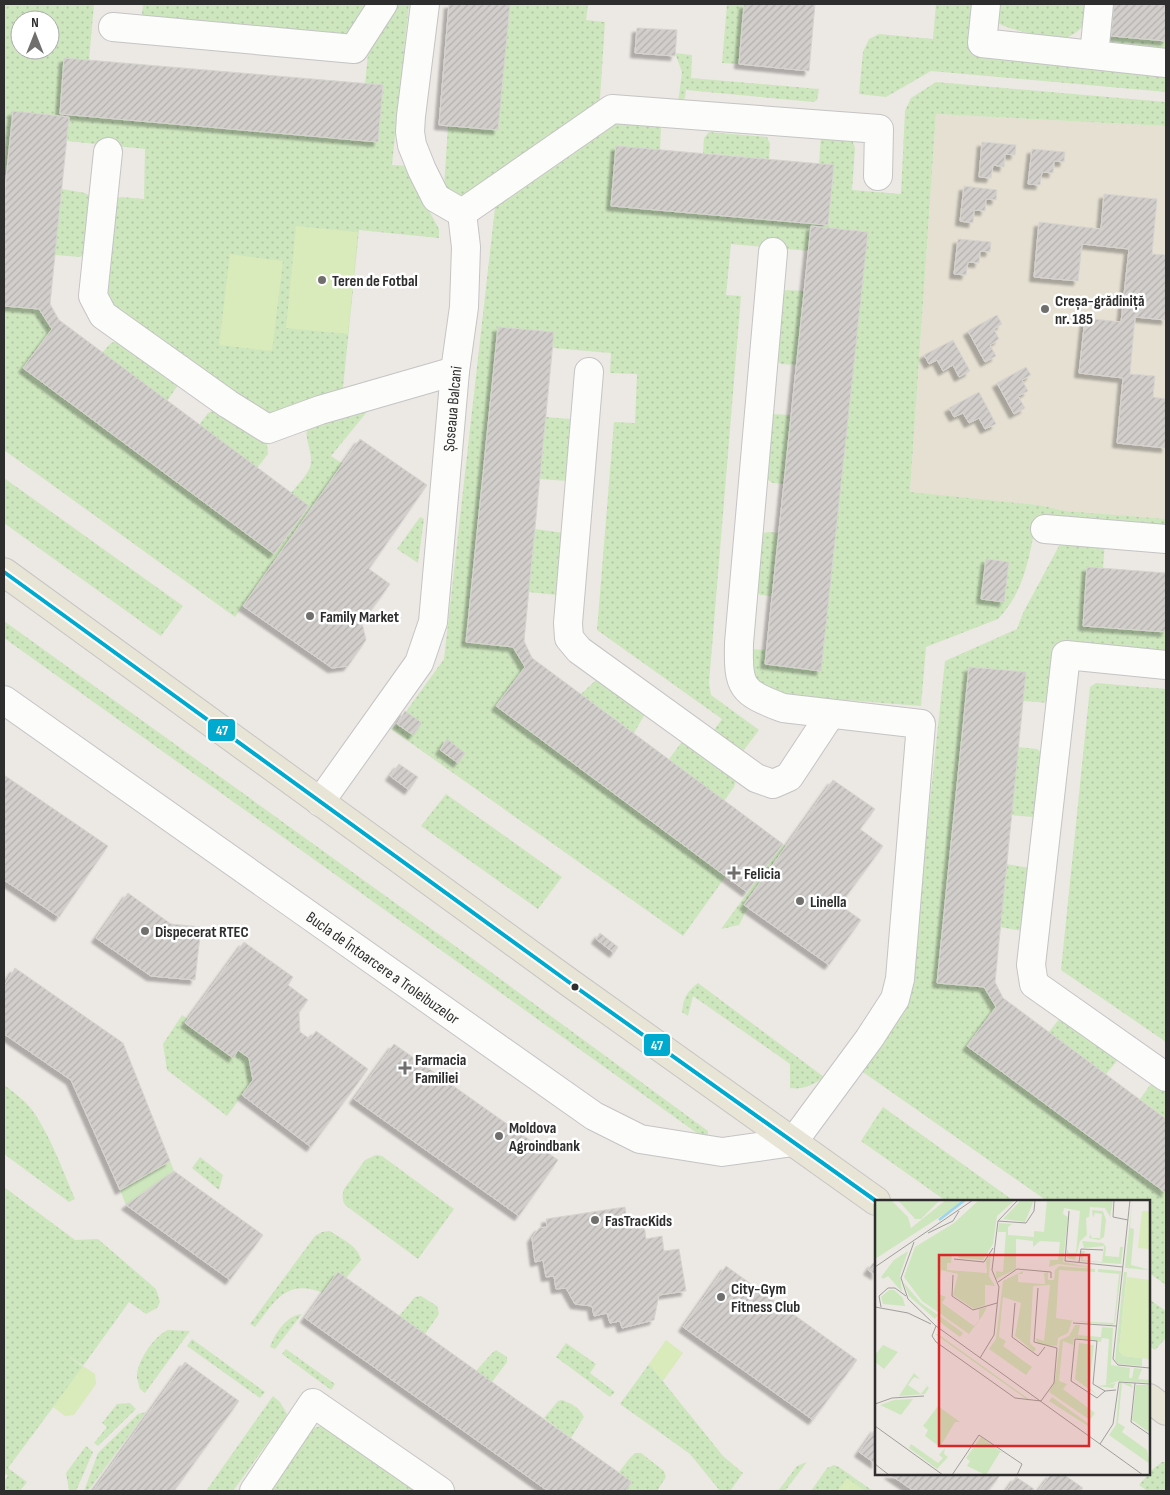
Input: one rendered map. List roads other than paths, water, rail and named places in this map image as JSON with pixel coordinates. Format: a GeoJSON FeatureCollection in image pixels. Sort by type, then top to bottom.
{"type":"FeatureCollection","features":[{"type":"Feature","properties":{"kind":"main road"},"geometry":{"type":"LineString","coordinates":[[4,572],[320,802],[875,1200]]}},
{"type":"Feature","properties":{"kind":"main road"},"geometry":{"type":"LineString","coordinates":[[1150,1399],[1166,1411]]}},
{"type":"Feature","properties":{"kind":"lane"},"geometry":{"type":"LineString","coordinates":[[113,27],[354,49],[383,4]]}},
{"type":"Feature","properties":{"kind":"lane"},"geometry":{"type":"LineString","coordinates":[[424,4],[411,116],[410,132],[412,145],[436,198],[462,213],[612,109],[879,130],[878,176]]}},
{"type":"Feature","properties":{"kind":"lane"},"geometry":{"type":"LineString","coordinates":[[986,4],[982,43],[1166,63]]}},
{"type":"Feature","properties":{"kind":"lane"},"geometry":{"type":"LineString","coordinates":[[1094,55],[1099,4]]}},
{"type":"Feature","properties":{"kind":"lane"},"geometry":{"type":"LineString","coordinates":[[108,152],[93,296],[103,315],[228,404],[268,430],[320,410],[455,371]]}},
{"type":"Feature","properties":{"kind":"lane","name":"Șoseaua Balcani"},"geometry":{"type":"LineString","coordinates":[[320,802],[419,663],[433,622],[455,371],[464,307],[466,247],[462,213]]}},
{"type":"Feature","properties":{"kind":"lane"},"geometry":{"type":"LineString","coordinates":[[773,252],[742,599],[738,671],[742,682],[748,690],[763,700],[783,708],[830,715],[921,724],[900,979],[896,999],[793,1142]]}},
{"type":"Feature","properties":{"kind":"lane"},"geometry":{"type":"LineString","coordinates":[[589,372],[568,623],[569,638],[579,650],[756,778],[773,784],[789,777],[830,715]]}},
{"type":"Feature","properties":{"kind":"lane"},"geometry":{"type":"LineString","coordinates":[[1045,530],[1166,540]]}},
{"type":"Feature","properties":{"kind":"lane"},"geometry":{"type":"LineString","coordinates":[[1166,665],[1066,655],[1031,965],[1034,984],[1166,1077]]}},
{"type":"Feature","properties":{"kind":"lane","name":"Bucla de Întoarcere a Troleibuzelor"},"geometry":{"type":"LineString","coordinates":[[4,700],[594,1116],[640,1139],[722,1152],[793,1142]]}},
{"type":"Feature","properties":{"kind":"lane"},"geometry":{"type":"LineString","coordinates":[[254,1491],[313,1403],[440,1491]]}},
{"type":"Feature","properties":{"kind":"place","name":"Teren de Fotbal"},"geometry":{"type":"Point","coordinates":[322,280]}},
{"type":"Feature","properties":{"kind":"place","name":"Creșa-grădiniță nr. 185"},"geometry":{"type":"Point","coordinates":[1045,309]}},
{"type":"Feature","properties":{"kind":"place","name":"Family Market"},"geometry":{"type":"Point","coordinates":[310,616]}},
{"type":"Feature","properties":{"kind":"place","name":"Felicia"},"geometry":{"type":"Point","coordinates":[734,873]}},
{"type":"Feature","properties":{"kind":"place","name":"Linella"},"geometry":{"type":"Point","coordinates":[800,901]}},
{"type":"Feature","properties":{"kind":"place","name":"Dispecerat RTEC"},"geometry":{"type":"Point","coordinates":[145,931]}},
{"type":"Feature","properties":{"kind":"place","name":"Farmacia Familiei"},"geometry":{"type":"Point","coordinates":[405,1068]}},
{"type":"Feature","properties":{"kind":"place","name":"Moldova Agroindbank"},"geometry":{"type":"Point","coordinates":[499,1136]}},
{"type":"Feature","properties":{"kind":"place","name":"FasTracKids"},"geometry":{"type":"Point","coordinates":[595,1220]}},
{"type":"Feature","properties":{"kind":"place","name":"City-Gym Fitness Club"},"geometry":{"type":"Point","coordinates":[721,1297]}}]}
